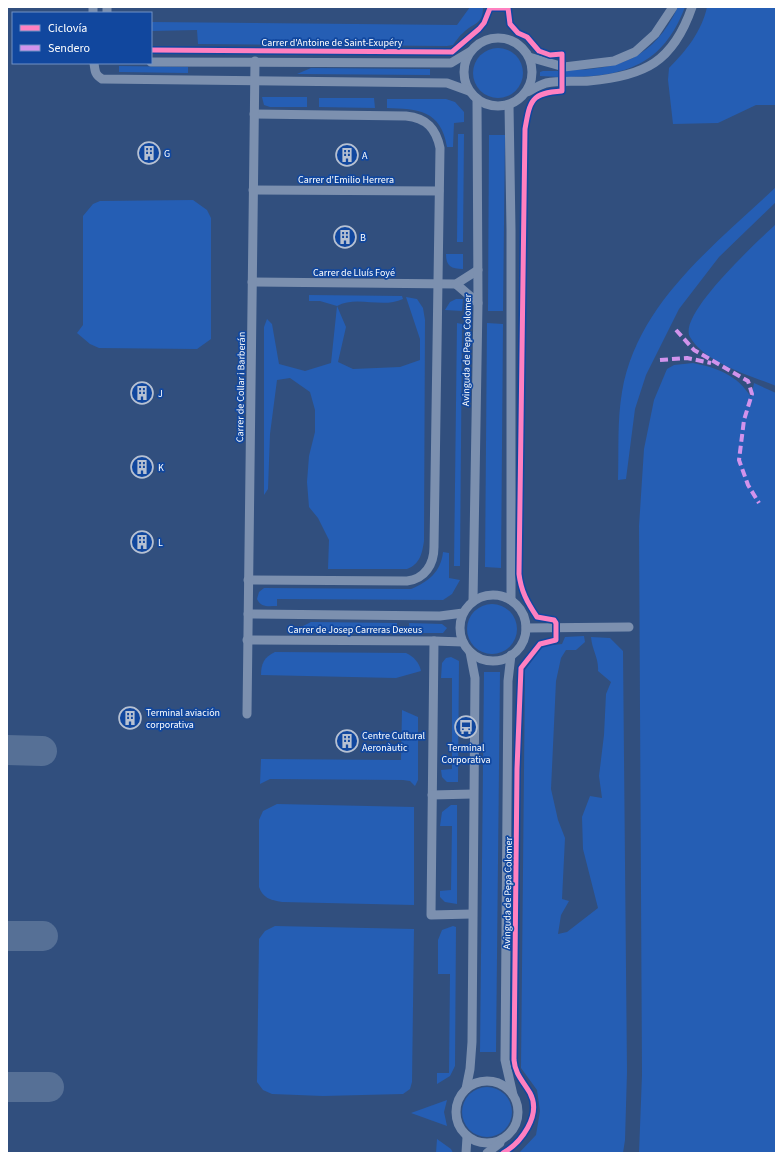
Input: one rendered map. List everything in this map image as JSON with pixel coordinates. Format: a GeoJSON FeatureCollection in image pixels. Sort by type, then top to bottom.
{"type":"FeatureCollection","features":[{"type":"Feature","properties":{"kind":"street"},"geometry":{"type":"LineString","coordinates":[[529,57],[564,67],[614,61],[635,52],[655,34],[672,7]]}},
{"type":"Feature","properties":{"kind":"street"},"geometry":{"type":"LineString","coordinates":[[527,92],[547,83],[621,78],[652,65],[666,54],[674,44],[685,27],[692,7]]}},
{"type":"Feature","properties":{"kind":"street"},"geometry":{"type":"LineString","coordinates":[[498,38],[510,40],[524,48],[529,57],[533,68],[532,81],[527,92],[520,100],[509,105],[501,107],[489,106],[477,99],[470,92],[465,83],[464,71],[471,51],[479,44],[490,39],[498,38]]}},
{"type":"Feature","properties":{"kind":"street","name":"Carrer d'Antoine de Saint-Exupéry"},"geometry":{"type":"LineString","coordinates":[[152,62],[255,61],[451,63],[471,51]]}},
{"type":"Feature","properties":{"kind":"street","name":"Carrer de Collar i Barberán"},"geometry":{"type":"LineString","coordinates":[[247,714],[255,61]]}},
{"type":"Feature","properties":{"kind":"street"},"geometry":{"type":"LineString","coordinates":[[94,64],[95,72],[102,79],[447,83],[470,92]]}},
{"type":"Feature","properties":{"kind":"street","name":"Avinguda de Pepa Colomer"},"geometry":{"type":"LineString","coordinates":[[474,601],[478,303],[477,99]]}},
{"type":"Feature","properties":{"kind":"street"},"geometry":{"type":"LineString","coordinates":[[509,105],[511,230],[511,600]]}},
{"type":"Feature","properties":{"kind":"street"},"geometry":{"type":"LineString","coordinates":[[248,580],[413,580],[429,568],[434,559],[435,543],[440,148],[436,134],[427,122],[417,117],[254,114]]}},
{"type":"Feature","properties":{"kind":"street","name":"Carrer d'Emilio Herrera"},"geometry":{"type":"LineString","coordinates":[[253,190],[439,191]]}},
{"type":"Feature","properties":{"kind":"street"},"geometry":{"type":"LineString","coordinates":[[478,270],[456,284],[478,303]]}},
{"type":"Feature","properties":{"kind":"street","name":"Carrer de Lluís Foyé"},"geometry":{"type":"LineString","coordinates":[[252,282],[456,284]]}},
{"type":"Feature","properties":{"kind":"street"},"geometry":{"type":"LineString","coordinates":[[489,595],[500,596],[511,600],[524,616],[526,628],[522,643],[511,655],[501,660],[491,661],[477,657],[470,652],[463,642],[460,627],[463,613],[474,601],[489,595]]}},
{"type":"Feature","properties":{"kind":"street","name":"Carrer de Josep Carreras Dexeus"},"geometry":{"type":"LineString","coordinates":[[248,614],[440,616],[463,613]]}},
{"type":"Feature","properties":{"kind":"street"},"geometry":{"type":"LineString","coordinates":[[526,628],[629,627]]}},
{"type":"Feature","properties":{"kind":"street","name":"Carrer de Josep Carreras Dexeus"},"geometry":{"type":"LineString","coordinates":[[247,640],[463,642]]}},
{"type":"Feature","properties":{"kind":"street"},"geometry":{"type":"LineString","coordinates":[[434,641],[430,915],[472,914]]}},
{"type":"Feature","properties":{"kind":"street"},"geometry":{"type":"LineString","coordinates":[[466,1089],[470,1069],[471,1047],[474,794],[475,678],[470,652]]}},
{"type":"Feature","properties":{"kind":"street","name":"Avinguda de Pepa Colomer"},"geometry":{"type":"LineString","coordinates":[[511,655],[508,681],[505,1060],[513,1095]]}},
{"type":"Feature","properties":{"kind":"street"},"geometry":{"type":"LineString","coordinates":[[432,795],[474,794]]}},
{"type":"Feature","properties":{"kind":"street"},"geometry":{"type":"LineString","coordinates":[[487,1153],[509,1135],[516,1123],[518,1108],[513,1095],[504,1085],[496,1082],[487,1081],[476,1083],[466,1089],[461,1094],[456,1104],[455,1118],[459,1129],[467,1137],[481,1144],[491,1144],[502,1140],[509,1135]]}},
{"type":"Feature","properties":{"kind":"street"},"geometry":{"type":"LineString","coordinates":[[466,1153],[467,1137]]}},
{"type":"Feature","properties":{"kind":"shaded area"},"geometry":{"type":"Polygon","coordinates":[[[470,7],[483,7],[483,13],[480,20],[467,29],[453,45],[447,46],[198,44],[197,30],[152,31],[152,22],[457,25],[470,7]]]}},
{"type":"Feature","properties":{"kind":"shaded area"},"geometry":{"type":"Polygon","coordinates":[[[678,7],[685,7],[676,27],[653,55],[639,64],[624,70],[606,74],[566,77],[566,70],[603,67],[619,64],[633,58],[658,38],[669,24],[678,7]]]}},
{"type":"Feature","properties":{"kind":"shaded area"},"geometry":{"type":"Polygon","coordinates":[[[707,7],[776,7],[776,105],[756,105],[718,123],[673,124],[668,80],[669,68],[681,55],[697,32],[705,16],[707,7]]]}},
{"type":"Feature","properties":{"kind":"shaded area"},"geometry":{"type":"Polygon","coordinates":[[[498,48],[508,50],[516,55],[521,63],[523,73],[521,83],[516,91],[508,96],[498,98],[488,96],[480,91],[475,83],[473,73],[475,63],[480,55],[488,50],[498,48]]]}},
{"type":"Feature","properties":{"kind":"shaded area"},"geometry":{"type":"Polygon","coordinates":[[[119,66],[188,67],[188,73],[119,72],[119,66]]]}},
{"type":"Feature","properties":{"kind":"shaded area"},"geometry":{"type":"Polygon","coordinates":[[[311,68],[430,69],[430,75],[297,74],[311,68]]]}},
{"type":"Feature","properties":{"kind":"shaded area"},"geometry":{"type":"Polygon","coordinates":[[[558,71],[558,77],[540,76],[540,72],[558,71]]]}},
{"type":"Feature","properties":{"kind":"shaded area"},"geometry":{"type":"Polygon","coordinates":[[[262,97],[307,97],[307,107],[270,107],[264,105],[262,97]]]}},
{"type":"Feature","properties":{"kind":"shaded area"},"geometry":{"type":"Polygon","coordinates":[[[319,98],[374,98],[375,108],[319,107],[319,98]]]}},
{"type":"Feature","properties":{"kind":"shaded area"},"geometry":{"type":"Polygon","coordinates":[[[387,99],[446,99],[455,102],[464,112],[464,122],[454,123],[453,147],[447,147],[444,135],[434,119],[418,111],[387,108],[387,99]]]}},
{"type":"Feature","properties":{"kind":"shaded area"},"geometry":{"type":"Polygon","coordinates":[[[458,134],[464,134],[463,242],[457,242],[458,134]]]}},
{"type":"Feature","properties":{"kind":"shaded area"},"geometry":{"type":"Polygon","coordinates":[[[489,135],[505,135],[503,311],[488,311],[489,135]]]}},
{"type":"Feature","properties":{"kind":"shaded area"},"geometry":{"type":"Polygon","coordinates":[[[776,187],[776,202],[719,257],[679,309],[646,375],[635,409],[626,479],[618,480],[620,403],[630,360],[644,331],[661,303],[704,254],[776,187]]]}},
{"type":"Feature","properties":{"kind":"shaded area"},"geometry":{"type":"Polygon","coordinates":[[[193,200],[207,210],[211,218],[211,339],[197,349],[99,348],[90,344],[77,333],[83,325],[83,216],[93,204],[100,201],[193,200]]]}},
{"type":"Feature","properties":{"kind":"shaded area"},"geometry":{"type":"Polygon","coordinates":[[[776,224],[776,386],[741,373],[706,354],[690,337],[689,326],[696,312],[707,296],[722,278],[776,224]]]}},
{"type":"Feature","properties":{"kind":"shaded area"},"geometry":{"type":"Polygon","coordinates":[[[446,254],[463,254],[463,269],[450,266],[447,261],[446,254]]]}},
{"type":"Feature","properties":{"kind":"shaded area"},"geometry":{"type":"Polygon","coordinates":[[[309,295],[402,296],[403,299],[387,303],[353,302],[337,306],[320,301],[309,301],[309,295]]]}},
{"type":"Feature","properties":{"kind":"shaded area"},"geometry":{"type":"Polygon","coordinates":[[[406,297],[417,299],[423,308],[425,320],[424,541],[420,558],[415,564],[407,569],[328,569],[329,540],[318,518],[309,507],[307,482],[309,456],[315,432],[315,410],[310,392],[290,378],[277,380],[270,434],[268,489],[264,495],[264,327],[267,319],[272,324],[279,364],[305,371],[331,363],[337,306],[346,327],[338,362],[353,369],[400,367],[420,360],[420,339],[406,297]]]}},
{"type":"Feature","properties":{"kind":"shaded area"},"geometry":{"type":"Polygon","coordinates":[[[456,299],[463,299],[462,311],[445,310],[450,302],[456,299]]]}},
{"type":"Feature","properties":{"kind":"shaded area"},"geometry":{"type":"Polygon","coordinates":[[[457,323],[462,324],[460,566],[454,566],[457,323]]]}},
{"type":"Feature","properties":{"kind":"shaded area"},"geometry":{"type":"Polygon","coordinates":[[[487,323],[503,324],[501,568],[485,567],[487,323]]]}},
{"type":"Feature","properties":{"kind":"shaded area"},"geometry":{"type":"Polygon","coordinates":[[[693,363],[719,370],[733,378],[746,389],[751,397],[754,383],[776,393],[776,1153],[639,1153],[642,1075],[639,526],[644,449],[654,400],[667,369],[674,365],[693,363]]]}},
{"type":"Feature","properties":{"kind":"shaded area"},"geometry":{"type":"Polygon","coordinates":[[[443,552],[449,553],[449,578],[460,580],[452,594],[443,600],[277,599],[277,606],[268,606],[261,604],[257,599],[259,592],[264,588],[411,589],[423,583],[433,575],[440,565],[443,552]]]}},
{"type":"Feature","properties":{"kind":"shaded area"},"geometry":{"type":"Polygon","coordinates":[[[492,604],[502,606],[510,611],[515,619],[517,629],[515,639],[510,647],[502,652],[492,654],[482,652],[474,647],[469,639],[467,629],[469,619],[474,611],[482,606],[492,604]]]}},
{"type":"Feature","properties":{"kind":"shaded area"},"geometry":{"type":"Polygon","coordinates":[[[311,622],[397,623],[397,632],[289,632],[289,627],[301,627],[311,622]]]}},
{"type":"Feature","properties":{"kind":"shaded area"},"geometry":{"type":"Polygon","coordinates":[[[409,623],[442,624],[447,628],[443,633],[410,633],[409,623]]]}},
{"type":"Feature","properties":{"kind":"shaded area"},"geometry":{"type":"Polygon","coordinates":[[[584,636],[585,642],[576,650],[566,650],[561,658],[556,681],[551,789],[558,820],[565,838],[562,899],[569,901],[561,915],[558,934],[567,932],[598,908],[583,849],[582,817],[590,796],[602,798],[599,776],[604,735],[606,694],[611,682],[598,671],[591,637],[610,638],[623,651],[627,1072],[625,1140],[623,1153],[519,1153],[536,1135],[540,1111],[537,1090],[521,1068],[525,670],[543,646],[562,644],[565,637],[584,636]]]}},
{"type":"Feature","properties":{"kind":"shaded area"},"geometry":{"type":"Polygon","coordinates":[[[275,652],[406,653],[416,660],[421,671],[396,678],[261,675],[264,661],[268,656],[275,652]]]}},
{"type":"Feature","properties":{"kind":"shaded area"},"geometry":{"type":"Polygon","coordinates":[[[451,657],[459,661],[458,782],[447,782],[442,777],[441,770],[452,769],[452,678],[441,678],[442,663],[446,658],[451,657]]]}},
{"type":"Feature","properties":{"kind":"shaded area"},"geometry":{"type":"Polygon","coordinates":[[[484,672],[500,672],[496,1052],[480,1052],[484,672]]]}},
{"type":"Feature","properties":{"kind":"shaded area"},"geometry":{"type":"Polygon","coordinates":[[[402,710],[418,717],[418,780],[415,786],[410,781],[403,780],[270,779],[260,784],[261,759],[401,760],[402,710]]]}},
{"type":"Feature","properties":{"kind":"shaded area"},"geometry":{"type":"Polygon","coordinates":[[[277,804],[414,807],[414,905],[282,902],[265,896],[259,887],[259,820],[263,811],[277,804]]]}},
{"type":"Feature","properties":{"kind":"shaded area"},"geometry":{"type":"Polygon","coordinates":[[[451,805],[457,805],[457,904],[445,902],[440,897],[440,891],[451,890],[452,826],[440,826],[442,812],[451,805]]]}},
{"type":"Feature","properties":{"kind":"shaded area"},"geometry":{"type":"Polygon","coordinates":[[[275,926],[414,929],[412,1082],[410,1089],[403,1094],[323,1096],[272,1094],[263,1090],[257,1082],[259,939],[265,931],[275,926]]]}},
{"type":"Feature","properties":{"kind":"shaded area"},"geometry":{"type":"Polygon","coordinates":[[[453,926],[456,927],[455,1066],[450,1076],[437,1084],[437,1073],[449,1073],[450,974],[438,974],[438,940],[442,930],[453,926]]]}},
{"type":"Feature","properties":{"kind":"shaded area"},"geometry":{"type":"Polygon","coordinates":[[[487,1087],[497,1089],[505,1094],[510,1102],[512,1112],[510,1122],[505,1130],[497,1135],[487,1137],[477,1135],[469,1130],[464,1122],[462,1112],[464,1102],[469,1094],[477,1089],[487,1087]]]}},
{"type":"Feature","properties":{"kind":"shaded area"},"geometry":{"type":"Polygon","coordinates":[[[447,1100],[444,1112],[447,1126],[411,1113],[447,1100]]]}},
{"type":"Feature","properties":{"kind":"shaded area"},"geometry":{"type":"Polygon","coordinates":[[[437,1139],[451,1149],[453,1153],[436,1153],[437,1139]]]}},
{"type":"Feature","properties":{"kind":"taxiway"},"geometry":{"type":"LineString","coordinates":[[7,750],[42,751]]}},
{"type":"Feature","properties":{"kind":"taxiway"},"geometry":{"type":"LineString","coordinates":[[7,936],[43,936]]}},
{"type":"Feature","properties":{"kind":"taxiway"},"geometry":{"type":"LineString","coordinates":[[7,1087],[49,1087]]}},
{"type":"Feature","properties":{"kind":"marked path"},"geometry":{"type":"LineString","coordinates":[[676,330],[694,350],[748,381],[752,394],[744,420],[739,460],[748,485],[759,503]]}},
{"type":"Feature","properties":{"kind":"marked path"},"geometry":{"type":"LineString","coordinates":[[660,360],[687,358],[711,363]]}},
{"type":"Feature","properties":{"kind":"cycle path"},"geometry":{"type":"LineString","coordinates":[[152,50],[452,52],[479,29],[484,23],[490,8],[508,8],[510,24],[518,33],[527,37],[539,51],[550,55],[562,54],[562,91],[544,94],[538,96],[534,100],[529,111],[525,129],[519,574],[521,586],[525,596],[537,617],[554,620],[556,623],[556,640],[540,644],[521,668],[517,769],[514,1060],[518,1073],[530,1093],[533,1101],[533,1110],[528,1128],[523,1135],[503,1153]]}},
{"type":"Feature","properties":{"kind":"place","name":"G"},"geometry":{"type":"Point","coordinates":[149,153]}},
{"type":"Feature","properties":{"kind":"place","name":"A"},"geometry":{"type":"Point","coordinates":[347,155]}},
{"type":"Feature","properties":{"kind":"place","name":"B"},"geometry":{"type":"Point","coordinates":[345,237]}},
{"type":"Feature","properties":{"kind":"place","name":"J"},"geometry":{"type":"Point","coordinates":[142,393]}},
{"type":"Feature","properties":{"kind":"place","name":"K"},"geometry":{"type":"Point","coordinates":[142,467]}},
{"type":"Feature","properties":{"kind":"place","name":"L"},"geometry":{"type":"Point","coordinates":[142,542]}},
{"type":"Feature","properties":{"kind":"place","name":"Terminal aviación corporativa"},"geometry":{"type":"Point","coordinates":[130,718]}},
{"type":"Feature","properties":{"kind":"place","name":"Terminal Corporativa"},"geometry":{"type":"Point","coordinates":[466,727]}},
{"type":"Feature","properties":{"kind":"place","name":"Centre Cultural Aeronàutic"},"geometry":{"type":"Point","coordinates":[347,741]}}]}
